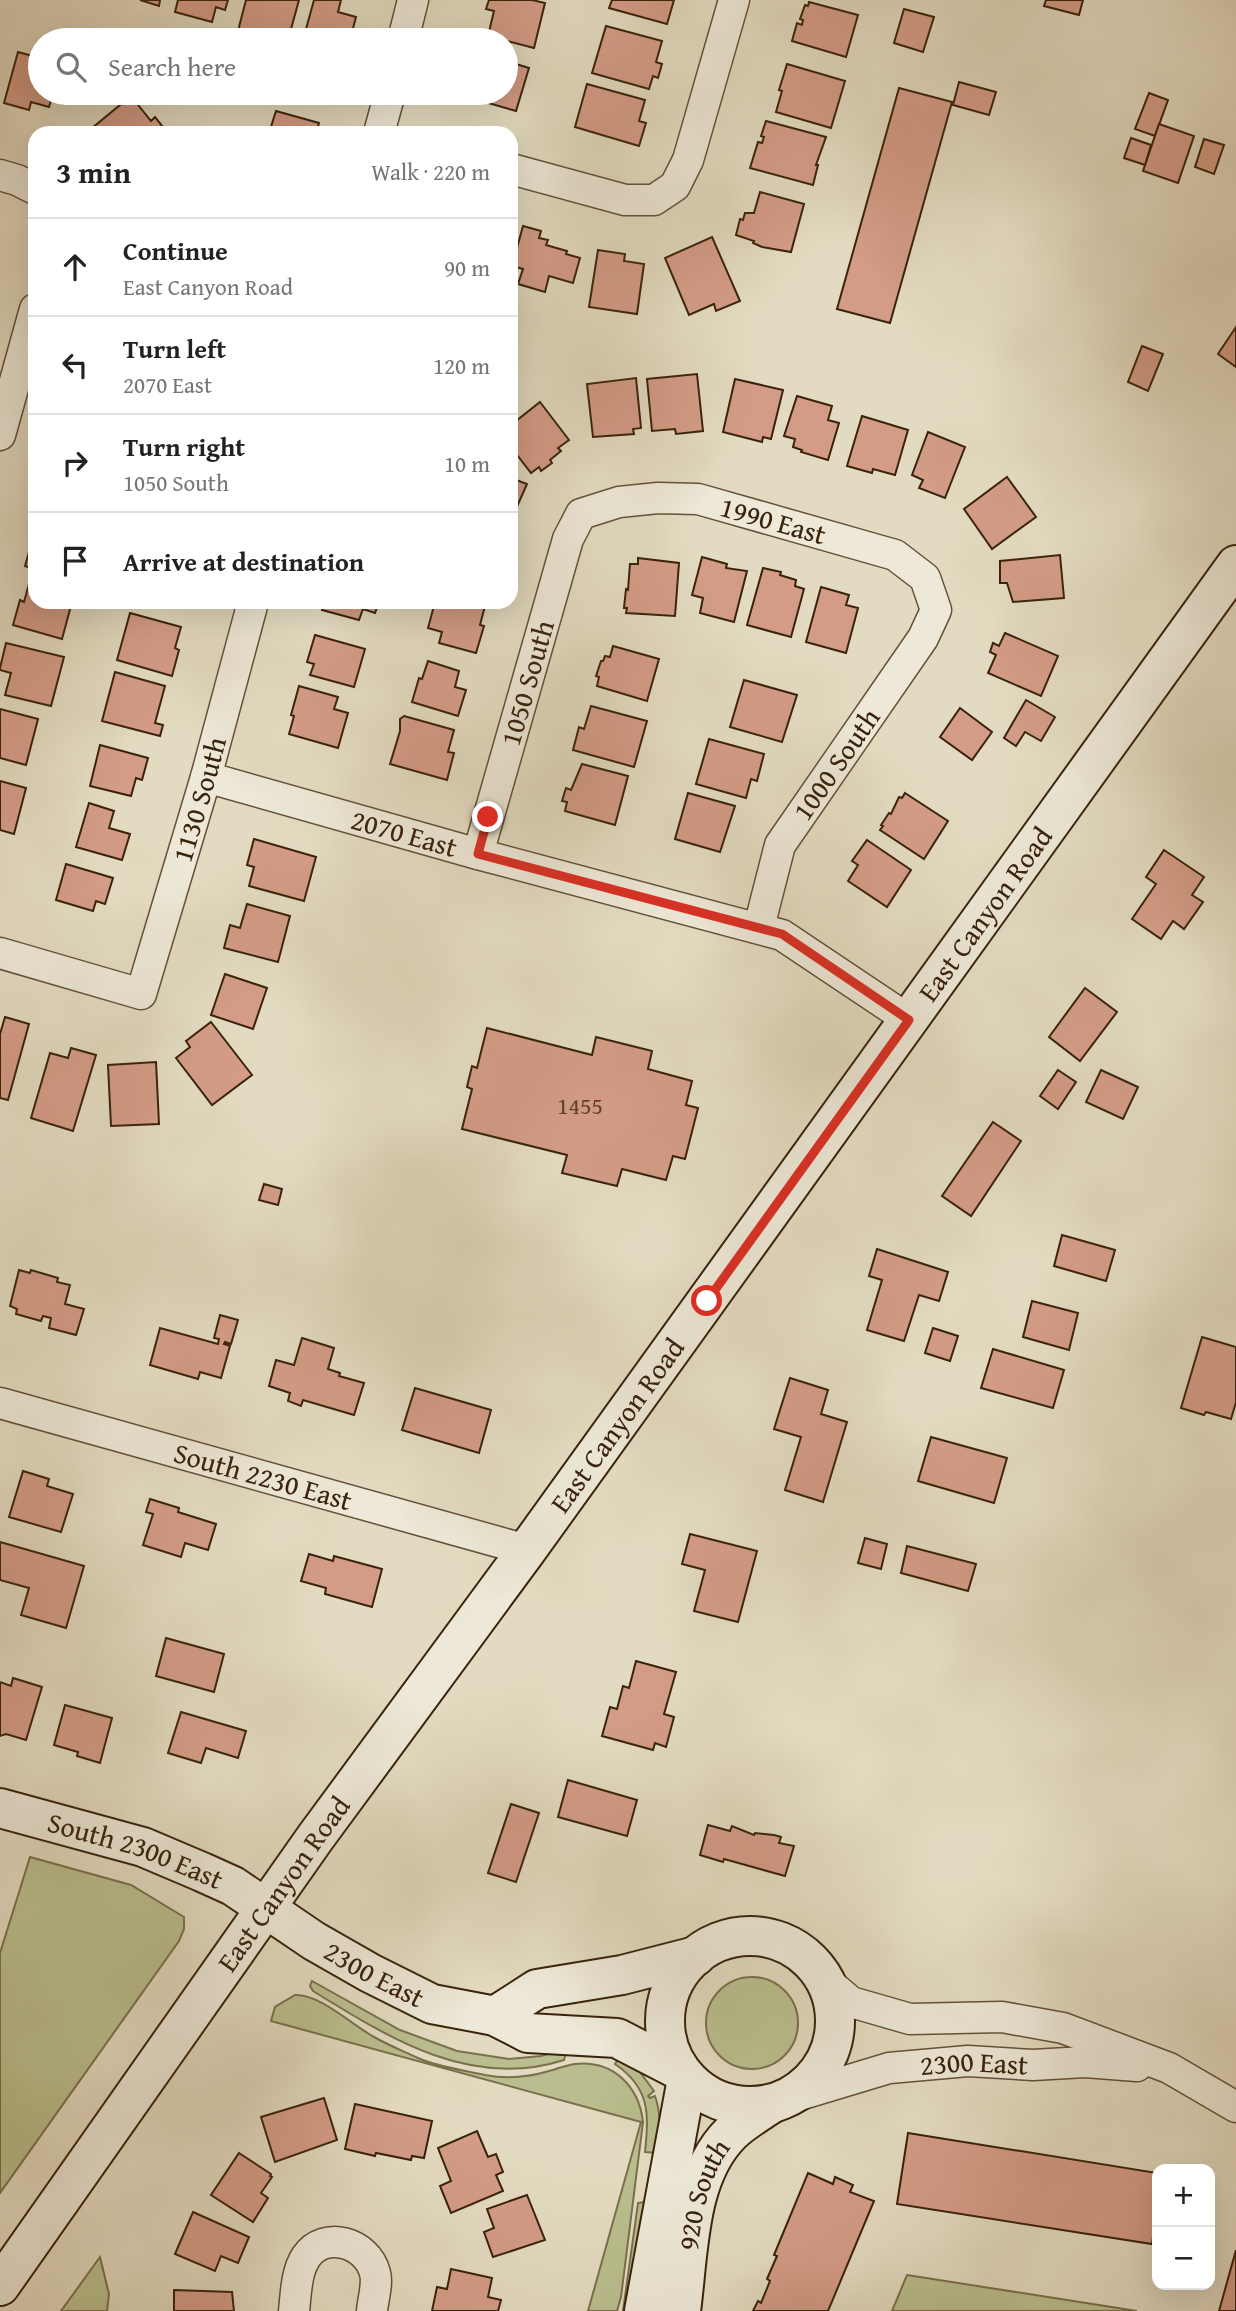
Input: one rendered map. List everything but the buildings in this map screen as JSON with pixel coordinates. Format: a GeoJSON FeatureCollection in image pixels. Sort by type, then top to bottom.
{"type":"FeatureCollection","features":[{"type":"Feature","properties":{"kind":"main road","name":"East Canyon Road"},"geometry":{"type":"LineString","coordinates":[[0,2286],[265,1908],[408,1709],[527,1550],[1236,565]]}},
{"type":"Feature","properties":{"kind":"main road","name":"South 2300 East"},"geometry":{"type":"LineString","coordinates":[[0,1808],[144,1847],[233,1886],[265,1908]]}},
{"type":"Feature","properties":{"kind":"main road","name":"2300 East"},"geometry":{"type":"LineString","coordinates":[[265,1908],[370,1973],[432,2004],[495,2016],[528,2033],[617,2038],[684,2075]]}},
{"type":"Feature","properties":{"kind":"main road"},"geometry":{"type":"LineString","coordinates":[[741,1937],[765,1937],[789,1945],[799,1952],[824,1979],[832,2001],[835,2025],[831,2048],[820,2070],[804,2087],[777,2102],[748,2107],[726,2103],[705,2093],[684,2075],[668,2042],[666,2010],[671,1990],[682,1971],[696,1956],[717,1943],[741,1937]]}},
{"type":"Feature","properties":{"kind":"main road"},"geometry":{"type":"LineString","coordinates":[[495,2016],[537,1989],[622,1975],[696,1956]]}},
{"type":"Feature","properties":{"kind":"main road","name":"920 South"},"geometry":{"type":"LineString","coordinates":[[644,2311],[684,2075]]}},
{"type":"Feature","properties":{"kind":"main road","name":"920 South"},"geometry":{"type":"LineString","coordinates":[[681,2311],[697,2195],[704,2171],[731,2133],[777,2102]]}},
{"type":"Feature","properties":{"kind":"street"},"geometry":{"type":"LineString","coordinates":[[406,28],[413,0]]}},
{"type":"Feature","properties":{"kind":"street"},"geometry":{"type":"LineString","coordinates":[[518,171],[625,200],[654,200],[675,186],[688,160],[734,0]]}},
{"type":"Feature","properties":{"kind":"street"},"geometry":{"type":"LineString","coordinates":[[382,126],[387,105]]}},
{"type":"Feature","properties":{"kind":"street"},"geometry":{"type":"LineString","coordinates":[[0,174],[28,186]]}},
{"type":"Feature","properties":{"kind":"street"},"geometry":{"type":"LineString","coordinates":[[0,435],[28,334]]}},
{"type":"Feature","properties":{"kind":"street","name":"1990 East"},"geometry":{"type":"LineString","coordinates":[[581,514],[619,502],[657,498],[698,499],[895,555],[925,578],[936,610]]}},
{"type":"Feature","properties":{"kind":"street","name":"1050 South"},"geometry":{"type":"LineString","coordinates":[[478,854],[568,539],[581,514]]}},
{"type":"Feature","properties":{"kind":"street","name":"1130 South"},"geometry":{"type":"LineString","coordinates":[[0,953],[141,994],[205,778],[251,609]]}},
{"type":"Feature","properties":{"kind":"street","name":"1000 South"},"geometry":{"type":"LineString","coordinates":[[759,927],[780,845],[923,638],[936,610]]}},
{"type":"Feature","properties":{"kind":"street","name":"2070 East"},"geometry":{"type":"LineString","coordinates":[[205,778],[478,854],[782,934],[909,1020]]}},
{"type":"Feature","properties":{"kind":"street","name":"South 2230 East"},"geometry":{"type":"LineString","coordinates":[[0,1402],[527,1550]]}},
{"type":"Feature","properties":{"kind":"street","name":"2300 East"},"geometry":{"type":"LineString","coordinates":[[824,1979],[851,2002],[910,2019],[1002,2017],[1063,2028],[1169,2068],[1236,2107]]}},
{"type":"Feature","properties":{"kind":"street","name":"2300 East"},"geometry":{"type":"LineString","coordinates":[[777,2102],[889,2068],[955,2062],[1084,2062],[1169,2068]]}},
{"type":"Feature","properties":{"kind":"street"},"geometry":{"type":"LineString","coordinates":[[293,2311],[299,2270],[307,2255],[321,2245],[342,2242],[355,2246],[369,2259],[376,2275],[372,2311]]}},
{"type":"Feature","properties":{"kind":"green space"},"geometry":{"type":"Polygon","coordinates":[[[30,1857],[131,1885],[184,1917],[184,1929],[179,1941],[0,2193],[0,1953],[30,1857]]]}},
{"type":"Feature","properties":{"kind":"green space"},"geometry":{"type":"Polygon","coordinates":[[[752,1977],[769,1981],[784,1991],[794,2006],[798,2023],[794,2040],[784,2055],[769,2065],[752,2069],[735,2065],[720,2055],[710,2040],[706,2023],[710,2006],[720,1991],[735,1981],[752,1977]]]}},
{"type":"Feature","properties":{"kind":"green space"},"geometry":{"type":"Polygon","coordinates":[[[312,1981],[400,2030],[457,2051],[509,2059],[541,2056],[567,2049],[564,2060],[530,2068],[496,2068],[464,2064],[432,2054],[371,2026],[342,2009],[313,1991],[310,1986],[312,1981]]]}},
{"type":"Feature","properties":{"kind":"green space"},"geometry":{"type":"Polygon","coordinates":[[[295,1995],[315,1999],[379,2040],[442,2066],[509,2077],[589,2064],[601,2066],[622,2078],[636,2097],[643,2122],[617,2311],[588,2311],[641,2122],[271,2021],[275,2007],[295,1995]]]}},
{"type":"Feature","properties":{"kind":"green space"},"geometry":{"type":"Polygon","coordinates":[[[621,2055],[634,2064],[654,2091],[648,2096],[655,2096],[659,2110],[657,2153],[645,2152],[645,2102],[635,2082],[615,2064],[621,2055]]]}},
{"type":"Feature","properties":{"kind":"green space"},"geometry":{"type":"Polygon","coordinates":[[[650,2201],[635,2311],[623,2311],[638,2203],[650,2201]]]}},
{"type":"Feature","properties":{"kind":"green space"},"geometry":{"type":"Polygon","coordinates":[[[100,2257],[109,2294],[107,2311],[61,2311],[100,2257]]]}},
{"type":"Feature","properties":{"kind":"green space"},"geometry":{"type":"Polygon","coordinates":[[[907,2275],[1137,2311],[892,2311],[907,2275]]]}},
{"type":"Feature","properties":{"kind":"route"},"geometry":{"type":"LineString","coordinates":[[488,817],[478,854],[782,934],[909,1020],[707,1301]]}}]}
